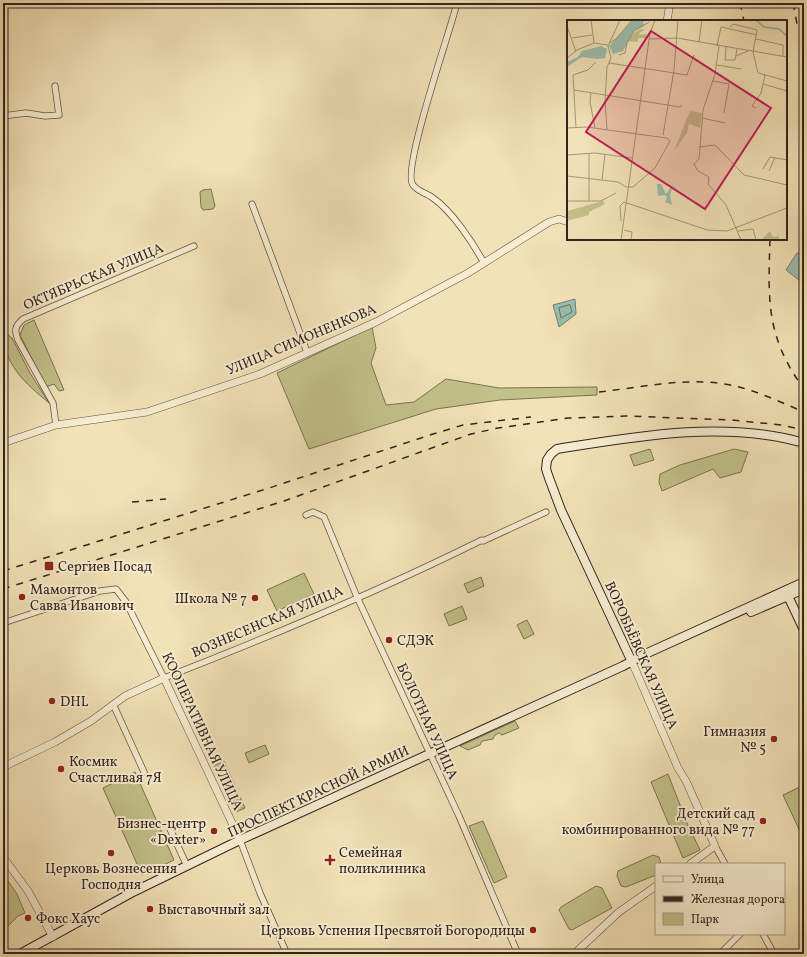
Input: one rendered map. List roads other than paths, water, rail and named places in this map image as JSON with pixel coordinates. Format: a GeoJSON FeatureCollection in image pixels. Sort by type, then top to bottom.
{"type":"FeatureCollection","features":[{"type":"Feature","properties":{"kind":"main road","name":"ВОРОБЬЁВСКАЯ УЛИЦА"},"geometry":{"type":"LineString","coordinates":[[632,662],[561,510],[546,469],[547,460],[551,454],[557,449],[609,441],[700,432],[757,434],[786,438],[804,443]]}},
{"type":"Feature","properties":{"kind":"main road","name":"ПРОСПЕКТ КРАСНОЙ АРМИИ"},"geometry":{"type":"LineString","coordinates":[[632,662],[643,655],[804,582]]}},
{"type":"Feature","properties":{"kind":"main road","name":"ПРОСПЕКТ КРАСНОЙ АРМИИ"},"geometry":{"type":"LineString","coordinates":[[20,954],[131,893],[240,840],[632,662],[804,589]]}},
{"type":"Feature","properties":{"kind":"main road"},"geometry":{"type":"LineString","coordinates":[[788,596],[804,630]]}},
{"type":"Feature","properties":{"kind":"street"},"geometry":{"type":"LineString","coordinates":[[457,3],[451,28],[421,123],[410,167],[410,180],[412,185],[434,198],[449,214],[474,243],[484,263]]}},
{"type":"Feature","properties":{"kind":"street"},"geometry":{"type":"LineString","coordinates":[[667,20],[670,3]]}},
{"type":"Feature","properties":{"kind":"street"},"geometry":{"type":"LineString","coordinates":[[3,116],[26,113],[45,116],[59,115],[55,86]]}},
{"type":"Feature","properties":{"kind":"street"},"geometry":{"type":"LineString","coordinates":[[252,204],[307,352]]}},
{"type":"Feature","properties":{"kind":"street","name":"УЛИЦА СИМОНЕНКОВА"},"geometry":{"type":"LineString","coordinates":[[3,443],[56,425],[147,412],[260,374],[376,322],[468,273],[548,222],[559,219],[567,222]]}},
{"type":"Feature","properties":{"kind":"street","name":"ОКТЯБРЬСКАЯ УЛИЦА"},"geometry":{"type":"LineString","coordinates":[[56,425],[53,403],[18,340],[15,332],[17,325],[23,319],[194,246]]}},
{"type":"Feature","properties":{"kind":"street","name":"БОЛОТНАЯ УЛИЦА"},"geometry":{"type":"LineString","coordinates":[[306,515],[313,512],[324,517],[357,597],[430,753],[518,954]]}},
{"type":"Feature","properties":{"kind":"street","name":"ВОЗНЕСЕНСКАЯ УЛИЦА"},"geometry":{"type":"LineString","coordinates":[[3,767],[55,742],[91,721],[113,704],[139,688],[223,655],[405,577],[482,540],[483,541],[546,512]]}},
{"type":"Feature","properties":{"kind":"street","name":"КООПЕРАТИВНАЯ УЛИЦА"},"geometry":{"type":"LineString","coordinates":[[3,623],[100,591],[116,589],[126,602],[164,678],[240,840],[260,893],[287,954]]}},
{"type":"Feature","properties":{"kind":"street","name":"ВОРОБЬЁВСКАЯ УЛИЦА"},"geometry":{"type":"LineString","coordinates":[[632,662],[678,768],[686,781],[715,846],[724,863]]}},
{"type":"Feature","properties":{"kind":"street"},"geometry":{"type":"LineString","coordinates":[[113,704],[144,772]]}},
{"type":"Feature","properties":{"kind":"street"},"geometry":{"type":"LineString","coordinates":[[170,829],[187,866]]}},
{"type":"Feature","properties":{"kind":"street"},"geometry":{"type":"LineString","coordinates":[[691,863],[715,846]]}},
{"type":"Feature","properties":{"kind":"street"},"geometry":{"type":"LineString","coordinates":[[3,857],[28,891],[52,937]]}},
{"type":"Feature","properties":{"kind":"street"},"geometry":{"type":"LineString","coordinates":[[574,954],[619,912],[655,887]]}},
{"type":"Feature","properties":{"kind":"street"},"geometry":{"type":"LineString","coordinates":[[720,954],[739,935]]}},
{"type":"Feature","properties":{"kind":"street"},"geometry":{"type":"LineString","coordinates":[[764,935],[774,954]]}},
{"type":"Feature","properties":{"kind":"water"},"geometry":{"type":"Polygon","coordinates":[[[797,253],[804,254],[804,284],[786,270],[797,253]]]}},
{"type":"Feature","properties":{"kind":"water"},"geometry":{"type":"Polygon","coordinates":[[[575,299],[576,314],[559,327],[553,305],[575,299]]]}},
{"type":"Feature","properties":{"kind":"railway"},"geometry":{"type":"LineString","coordinates":[[740,3],[744,20]]}},
{"type":"Feature","properties":{"kind":"railway"},"geometry":{"type":"LineString","coordinates":[[793,3],[797,24]]}},
{"type":"Feature","properties":{"kind":"railway"},"geometry":{"type":"LineString","coordinates":[[770,240],[769,281],[772,318],[782,352],[804,389]]}},
{"type":"Feature","properties":{"kind":"railway"},"geometry":{"type":"LineString","coordinates":[[599,392],[669,383],[704,382],[739,387],[772,398],[804,412]]}},
{"type":"Feature","properties":{"kind":"railway"},"geometry":{"type":"LineString","coordinates":[[3,589],[284,501],[471,434],[498,428],[568,418],[626,416],[732,420],[781,425],[804,430]]}},
{"type":"Feature","properties":{"kind":"railway"},"geometry":{"type":"LineString","coordinates":[[3,571],[266,489],[463,425],[531,417]]}},
{"type":"Feature","properties":{"kind":"railway"},"geometry":{"type":"LineString","coordinates":[[132,502],[166,499]]}},
{"type":"Feature","properties":{"kind":"place","name":"Сергиев Посад"},"geometry":{"type":"Point","coordinates":[49,566]}},
{"type":"Feature","properties":{"kind":"place","name":"Мамонтов Савва Иванович"},"geometry":{"type":"Point","coordinates":[22,597]}},
{"type":"Feature","properties":{"kind":"place","name":"Школа № 7"},"geometry":{"type":"Point","coordinates":[255,598]}},
{"type":"Feature","properties":{"kind":"place","name":"СДЭК"},"geometry":{"type":"Point","coordinates":[389,640]}},
{"type":"Feature","properties":{"kind":"place","name":"DHL"},"geometry":{"type":"Point","coordinates":[52,701]}},
{"type":"Feature","properties":{"kind":"place","name":"Гимназия № 5"},"geometry":{"type":"Point","coordinates":[774,739]}},
{"type":"Feature","properties":{"kind":"place","name":"Космик Счастливая 7Я"},"geometry":{"type":"Point","coordinates":[61,769]}},
{"type":"Feature","properties":{"kind":"place","name":"Детский сад комбинированного вида № 77"},"geometry":{"type":"Point","coordinates":[763,821]}},
{"type":"Feature","properties":{"kind":"place","name":"Бизнес-центр «Dexter»"},"geometry":{"type":"Point","coordinates":[214,831]}},
{"type":"Feature","properties":{"kind":"place","name":"Церковь Вознесения Господня"},"geometry":{"type":"Point","coordinates":[111,853]}},
{"type":"Feature","properties":{"kind":"place","name":"Семейная поликлиника"},"geometry":{"type":"Point","coordinates":[330,860]}},
{"type":"Feature","properties":{"kind":"place","name":"Выставочный зал"},"geometry":{"type":"Point","coordinates":[150,909]}},
{"type":"Feature","properties":{"kind":"place","name":"Фокс Хаус"},"geometry":{"type":"Point","coordinates":[28,918]}},
{"type":"Feature","properties":{"kind":"place","name":"Церковь Успения Пресвятой Богородицы"},"geometry":{"type":"Point","coordinates":[533,930]}}]}
